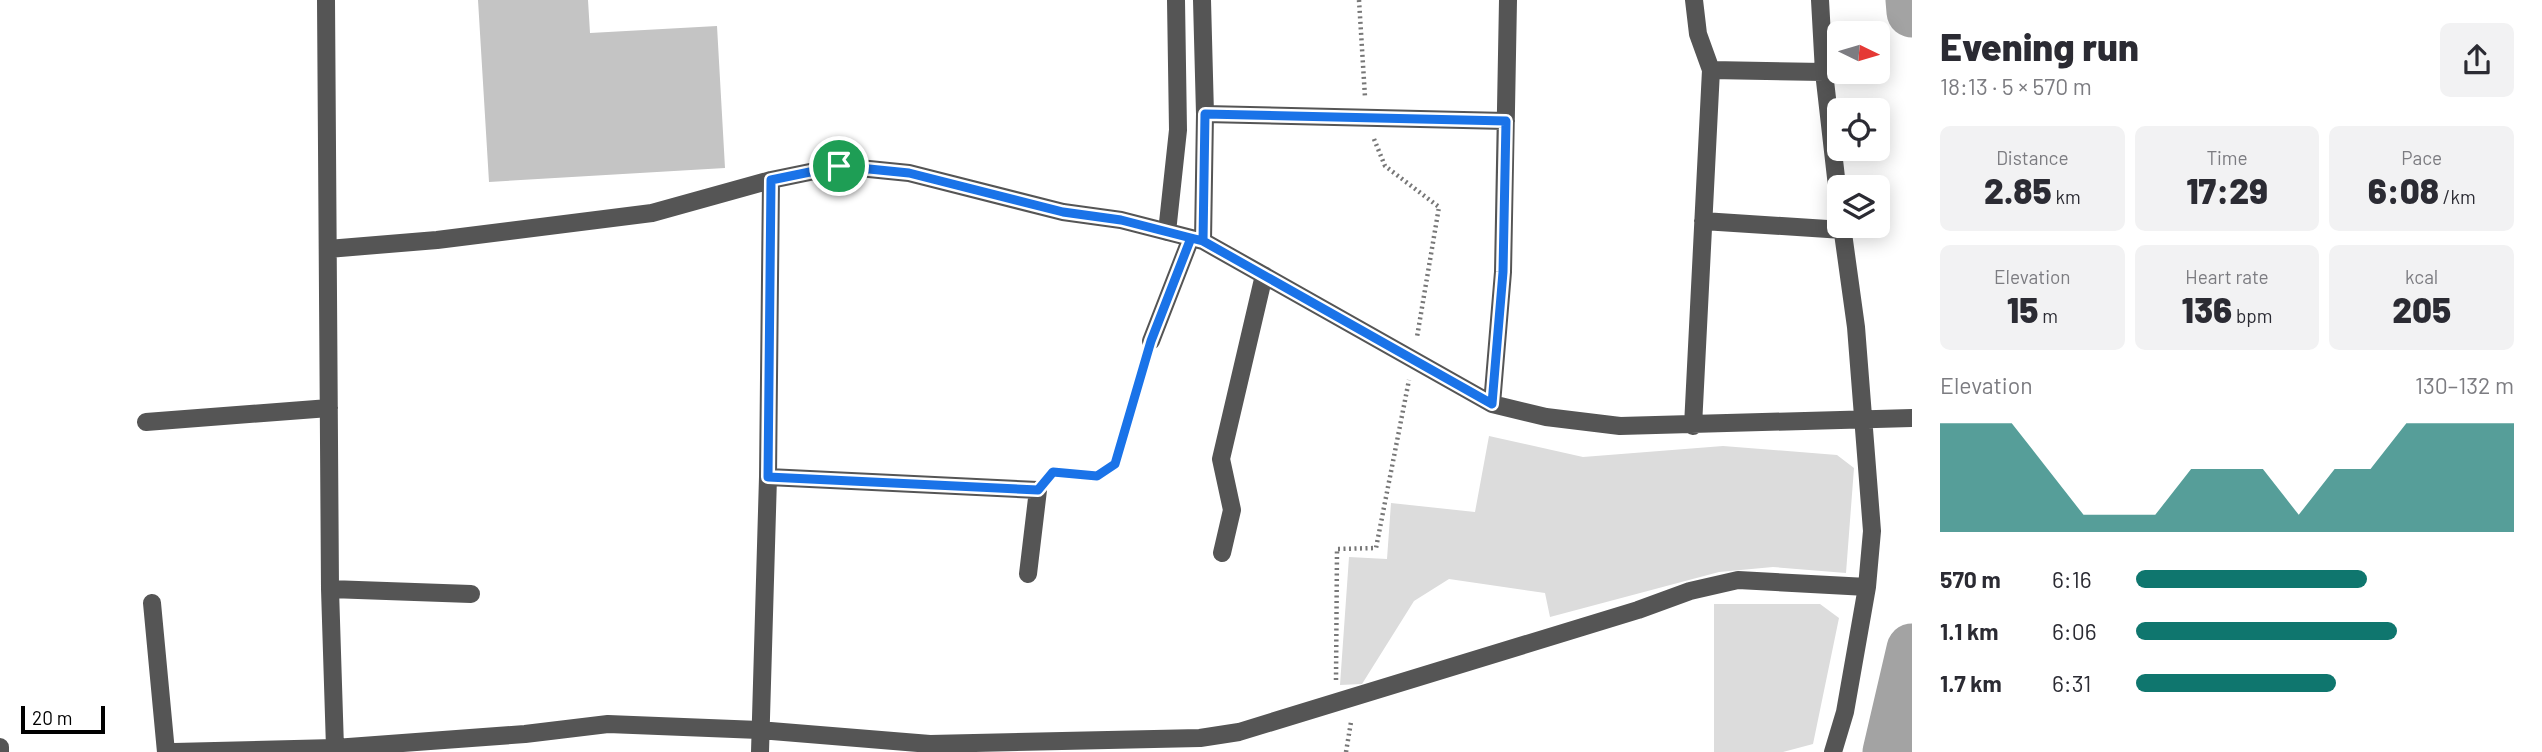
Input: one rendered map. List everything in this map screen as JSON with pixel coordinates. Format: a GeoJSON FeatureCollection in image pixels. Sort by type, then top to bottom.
{"type":"FeatureCollection","features":[{"type":"Feature","properties":{"kind":"street"},"geometry":{"type":"LineString","coordinates":[[326,0],[330,589],[335,748]]}},
{"type":"Feature","properties":{"kind":"street"},"geometry":{"type":"LineString","coordinates":[[1167,232],[1178,130],[1176,0]]}},
{"type":"Feature","properties":{"kind":"street"},"geometry":{"type":"LineString","coordinates":[[1151,341],[1197,239],[1205,114],[1202,0]]}},
{"type":"Feature","properties":{"kind":"street"},"geometry":{"type":"LineString","coordinates":[[1492,404],[1503,272],[1508,0]]}},
{"type":"Feature","properties":{"kind":"street"},"geometry":{"type":"LineString","coordinates":[[1692,426],[1712,70],[1698,34],[1694,0]]}},
{"type":"Feature","properties":{"kind":"street"},"geometry":{"type":"LineString","coordinates":[[1820,0],[1824,72],[1836,175]]}},
{"type":"Feature","properties":{"kind":"street"},"geometry":{"type":"LineString","coordinates":[[1712,70],[1824,72]]}},
{"type":"Feature","properties":{"kind":"street"},"geometry":{"type":"LineString","coordinates":[[1205,114],[1506,121]]}},
{"type":"Feature","properties":{"kind":"street"},"geometry":{"type":"LineString","coordinates":[[328,249],[437,240],[652,213],[771,180],[839,166],[909,173],[1063,212],[1121,220],[1197,239],[1492,404],[1546,417],[1620,426],[1912,418]]}},
{"type":"Feature","properties":{"kind":"street"},"geometry":{"type":"LineString","coordinates":[[760,752],[768,477],[771,180]]}},
{"type":"Feature","properties":{"kind":"street"},"geometry":{"type":"LineString","coordinates":[[1703,221],[1827,227]]}},
{"type":"Feature","properties":{"kind":"street"},"geometry":{"type":"LineString","coordinates":[[1833,752],[1845,712],[1867,587],[1872,531],[1864,420],[1843,238]]}},
{"type":"Feature","properties":{"kind":"street"},"geometry":{"type":"LineString","coordinates":[[1222,553],[1232,510],[1221,459],[1264,275]]}},
{"type":"Feature","properties":{"kind":"street"},"geometry":{"type":"LineString","coordinates":[[146,422],[329,408]]}},
{"type":"Feature","properties":{"kind":"street"},"geometry":{"type":"LineString","coordinates":[[768,477],[1038,490],[1028,574]]}},
{"type":"Feature","properties":{"kind":"street"},"geometry":{"type":"LineString","coordinates":[[174,752],[525,743],[608,724],[759,730],[930,744],[1200,738],[1240,732],[1625,614],[1690,591],[1738,580],[1867,587]]}},
{"type":"Feature","properties":{"kind":"street"},"geometry":{"type":"LineString","coordinates":[[330,589],[471,594]]}},
{"type":"Feature","properties":{"kind":"street"},"geometry":{"type":"LineString","coordinates":[[152,603],[166,752]]}},
{"type":"Feature","properties":{"kind":"path"},"geometry":{"type":"LineString","coordinates":[[1336,702],[1337,549],[1377,548],[1439,207],[1385,166],[1366,118],[1359,0]]}},
{"type":"Feature","properties":{"kind":"path"},"geometry":{"type":"LineString","coordinates":[[1038,490],[1053,472],[1097,476],[1115,464],[1151,341]]}},
{"type":"Feature","properties":{"kind":"shaded area"},"geometry":{"type":"Polygon","coordinates":[[[1489,436],[1583,457],[1723,446],[1837,455],[1854,468],[1846,573],[1773,567],[1719,572],[1550,617],[1545,593],[1449,579],[1414,601],[1362,684],[1340,685],[1349,557],[1387,559],[1391,503],[1475,512],[1489,436]]]}},
{"type":"Feature","properties":{"kind":"shaded area"},"geometry":{"type":"Polygon","coordinates":[[[1714,604],[1820,604],[1839,618],[1813,744],[1783,752],[1714,752],[1714,604]]]}},
{"type":"Feature","properties":{"kind":"building"},"geometry":{"type":"Polygon","coordinates":[[[478,0],[588,0],[590,33],[717,26],[725,168],[489,182],[478,0]]]}},
{"type":"Feature","properties":{"kind":"waterway"},"geometry":{"type":"LineString","coordinates":[[1911,0],[1912,12]]}},
{"type":"Feature","properties":{"kind":"waterway"},"geometry":{"type":"LineString","coordinates":[[1888,752],[1912,649]]}},
{"type":"Feature","properties":{"kind":"route"},"geometry":{"type":"LineString","coordinates":[[839,166],[771,180],[768,477],[1038,490],[1053,472],[1097,476],[1115,464],[1151,341],[1191,238],[1203,241],[1492,404],[1503,272],[1506,121],[1205,114],[1203,241],[1121,220],[1063,212],[909,173],[839,166]]}}]}
